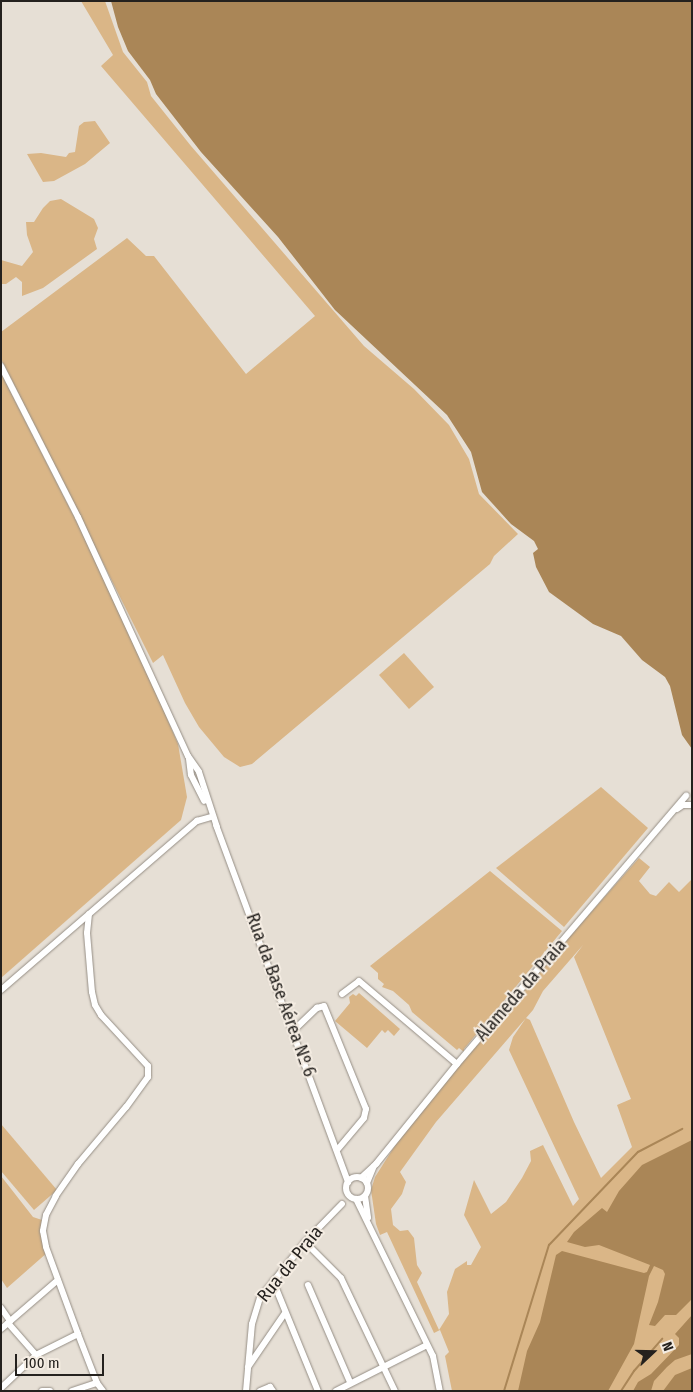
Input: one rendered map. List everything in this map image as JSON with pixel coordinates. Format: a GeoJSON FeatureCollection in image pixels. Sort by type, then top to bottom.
{"type":"FeatureCollection","features":[{"type":"Feature","properties":{"kind":"street"},"geometry":{"type":"LineString","coordinates":[[1,366],[78,517],[188,756],[202,781],[217,827]]}},
{"type":"Feature","properties":{"kind":"street"},"geometry":{"type":"LineString","coordinates":[[188,756],[191,775],[210,817],[217,827]]}},
{"type":"Feature","properties":{"kind":"street","name":"Alameda da Praia"},"geometry":{"type":"LineString","coordinates":[[689,794],[687,802],[691,805]]}},
{"type":"Feature","properties":{"kind":"street","name":"Alameda da Praia"},"geometry":{"type":"LineString","coordinates":[[374,1166],[457,1064],[689,794]]}},
{"type":"Feature","properties":{"kind":"street","name":"Alameda da Praia"},"geometry":{"type":"LineString","coordinates":[[670,815],[680,806],[691,805]]}},
{"type":"Feature","properties":{"kind":"street"},"geometry":{"type":"LineString","coordinates":[[1,990],[197,822],[210,817]]}},
{"type":"Feature","properties":{"kind":"street","name":"Rua da Base Aérea Nº 6"},"geometry":{"type":"LineString","coordinates":[[217,827],[338,1149],[344,1164],[355,1179]]}},
{"type":"Feature","properties":{"kind":"street"},"geometry":{"type":"LineString","coordinates":[[89,914],[87,933],[92,992],[96,1005],[101,1015],[141,1058],[148,1070],[147,1081],[78,1164],[46,1215],[43,1231],[44,1239],[78,1334],[97,1383],[103,1391]]}},
{"type":"Feature","properties":{"kind":"street"},"geometry":{"type":"LineString","coordinates":[[73,928],[82,929],[87,933]]}},
{"type":"Feature","properties":{"kind":"street"},"geometry":{"type":"LineString","coordinates":[[342,994],[358,981],[457,1064]]}},
{"type":"Feature","properties":{"kind":"street"},"geometry":{"type":"LineString","coordinates":[[294,1030],[317,1008],[324,1006],[366,1109],[364,1118],[338,1149]]}},
{"type":"Feature","properties":{"kind":"street"},"geometry":{"type":"LineString","coordinates":[[374,1166],[355,1179],[347,1191],[350,1196],[356,1199],[428,1345],[437,1368],[440,1391]]}},
{"type":"Feature","properties":{"kind":"street"},"geometry":{"type":"LineString","coordinates":[[369,1224],[365,1196],[368,1190],[367,1183],[374,1166]]}},
{"type":"Feature","properties":{"kind":"street"},"geometry":{"type":"LineString","coordinates":[[355,1179],[367,1183]]}},
{"type":"Feature","properties":{"kind":"street"},"geometry":{"type":"LineString","coordinates":[[356,1199],[365,1196]]}},
{"type":"Feature","properties":{"kind":"street","name":"Rua da Praia"},"geometry":{"type":"LineString","coordinates":[[246,1391],[255,1310],[273,1281],[305,1242],[342,1204]]}},
{"type":"Feature","properties":{"kind":"street"},"geometry":{"type":"LineString","coordinates":[[305,1242],[341,1278],[394,1391]]}},
{"type":"Feature","properties":{"kind":"street"},"geometry":{"type":"LineString","coordinates":[[1,1329],[58,1280]]}},
{"type":"Feature","properties":{"kind":"street"},"geometry":{"type":"LineString","coordinates":[[273,1281],[318,1391]]}},
{"type":"Feature","properties":{"kind":"street"},"geometry":{"type":"LineString","coordinates":[[308,1285],[347,1386]]}},
{"type":"Feature","properties":{"kind":"street"},"geometry":{"type":"LineString","coordinates":[[1,1308],[9,1322],[36,1355]]}},
{"type":"Feature","properties":{"kind":"street"},"geometry":{"type":"LineString","coordinates":[[248,1368],[285,1313]]}},
{"type":"Feature","properties":{"kind":"street"},"geometry":{"type":"LineString","coordinates":[[1,1388],[36,1355],[78,1334]]}},
{"type":"Feature","properties":{"kind":"street"},"geometry":{"type":"LineString","coordinates":[[336,1391],[428,1345]]}},
{"type":"Feature","properties":{"kind":"street"},"geometry":{"type":"LineString","coordinates":[[72,1391],[97,1383]]}},
{"type":"Feature","properties":{"kind":"street"},"geometry":{"type":"LineString","coordinates":[[260,1391],[270,1387],[273,1391]]}},
{"type":"Feature","properties":{"kind":"street"},"geometry":{"type":"LineString","coordinates":[[42,1391],[50,1391]]}},
{"type":"Feature","properties":{"kind":"shaded area"},"geometry":{"type":"Polygon","coordinates":[[[81,1],[105,1],[123,52],[147,82],[151,96],[191,146],[364,346],[414,389],[449,425],[469,459],[479,494],[518,534],[494,556],[490,564],[252,764],[240,767],[224,757],[199,727],[185,703],[163,655],[153,663],[1,359],[1,332],[127,238],[146,256],[154,256],[246,374],[315,316],[101,66],[113,55],[81,1]]]}},
{"type":"Feature","properties":{"kind":"shaded area"},"geometry":{"type":"Polygon","coordinates":[[[111,1],[692,1],[692,749],[682,735],[670,686],[665,677],[642,660],[621,636],[593,624],[549,592],[536,567],[533,553],[538,549],[534,541],[511,524],[482,492],[471,452],[447,415],[335,310],[278,237],[201,152],[156,94],[150,80],[128,51],[118,27],[111,1]]]}},
{"type":"Feature","properties":{"kind":"shaded area"},"geometry":{"type":"Polygon","coordinates":[[[95,121],[110,143],[85,164],[54,181],[43,182],[27,154],[41,153],[66,157],[69,153],[75,152],[79,126],[84,122],[95,121]]]}},
{"type":"Feature","properties":{"kind":"shaded area"},"geometry":{"type":"Polygon","coordinates":[[[61,199],[94,219],[98,228],[94,239],[97,249],[43,288],[22,296],[22,282],[16,277],[6,284],[1,284],[1,260],[22,266],[33,252],[27,235],[26,222],[34,222],[50,201],[61,199]]]}},
{"type":"Feature","properties":{"kind":"shaded area"},"geometry":{"type":"Polygon","coordinates":[[[1,373],[86,540],[141,657],[178,744],[187,797],[181,820],[1,978],[1,373]]]}},
{"type":"Feature","properties":{"kind":"shaded area"},"geometry":{"type":"Polygon","coordinates":[[[404,653],[434,687],[409,709],[379,675],[404,653]]]}},
{"type":"Feature","properties":{"kind":"shaded area"},"geometry":{"type":"Polygon","coordinates":[[[601,787],[648,828],[564,927],[496,868],[601,787]]]}},
{"type":"Feature","properties":{"kind":"shaded area"},"geometry":{"type":"Polygon","coordinates":[[[639,858],[650,867],[639,881],[650,894],[656,896],[669,882],[679,892],[692,879],[692,1391],[452,1391],[445,1356],[449,1352],[440,1330],[434,1333],[387,1232],[380,1235],[376,1224],[371,1190],[375,1177],[396,1144],[506,1008],[639,858]],[[583,945],[543,991],[533,1010],[526,1018],[530,1020],[574,1122],[601,1178],[632,1147],[617,1105],[631,1099],[574,957],[583,945]],[[526,1018],[436,1122],[400,1172],[406,1182],[402,1194],[391,1209],[393,1225],[400,1231],[408,1230],[414,1238],[417,1265],[422,1273],[417,1282],[439,1330],[449,1314],[447,1292],[455,1269],[467,1261],[467,1265],[471,1265],[481,1247],[464,1215],[474,1180],[491,1214],[506,1202],[522,1178],[531,1161],[530,1151],[543,1145],[573,1206],[579,1199],[509,1050],[513,1037],[526,1018]]]}},
{"type":"Feature","properties":{"kind":"shaded area"},"geometry":{"type":"Polygon","coordinates":[[[490,871],[562,931],[464,1049],[464,1052],[459,1048],[457,1050],[412,1012],[409,1005],[393,991],[382,987],[384,984],[378,979],[378,973],[370,966],[490,871]]]}},
{"type":"Feature","properties":{"kind":"shaded area"},"geometry":{"type":"Polygon","coordinates":[[[359,993],[400,1029],[394,1036],[388,1030],[385,1033],[382,1030],[367,1048],[335,1021],[350,1003],[349,997],[353,994],[356,996],[359,993]]]}},
{"type":"Feature","properties":{"kind":"shaded area"},"geometry":{"type":"Polygon","coordinates":[[[1,1124],[57,1190],[34,1210],[1,1171],[1,1124]]]}},
{"type":"Feature","properties":{"kind":"shaded area"},"geometry":{"type":"Polygon","coordinates":[[[692,1140],[691,1300],[676,1315],[665,1315],[655,1326],[649,1325],[658,1302],[665,1274],[663,1270],[654,1266],[649,1276],[634,1344],[608,1391],[518,1391],[527,1351],[540,1322],[556,1255],[562,1251],[644,1273],[647,1272],[650,1265],[599,1245],[585,1247],[567,1242],[574,1232],[602,1208],[607,1212],[619,1191],[642,1165],[692,1140]]]}},
{"type":"Feature","properties":{"kind":"shaded area"},"geometry":{"type":"Polygon","coordinates":[[[1,1176],[33,1217],[45,1221],[48,1252],[7,1288],[1,1279],[1,1176]]]}},
{"type":"Feature","properties":{"kind":"shaded area"},"geometry":{"type":"Polygon","coordinates":[[[692,1315],[692,1354],[675,1360],[667,1367],[654,1381],[651,1391],[633,1391],[638,1382],[651,1374],[679,1345],[679,1338],[675,1334],[692,1315]]]}},
{"type":"Feature","properties":{"kind":"shaded area"},"geometry":{"type":"Polygon","coordinates":[[[692,1368],[692,1391],[663,1391],[675,1375],[692,1368]]]}},
{"type":"Feature","properties":{"kind":"waterway"},"geometry":{"type":"LineString","coordinates":[[504,1391],[549,1245],[638,1152],[682,1129]]}},
{"type":"Feature","properties":{"kind":"waterway"},"geometry":{"type":"LineString","coordinates":[[621,1391],[634,1371],[662,1339]]}}]}
